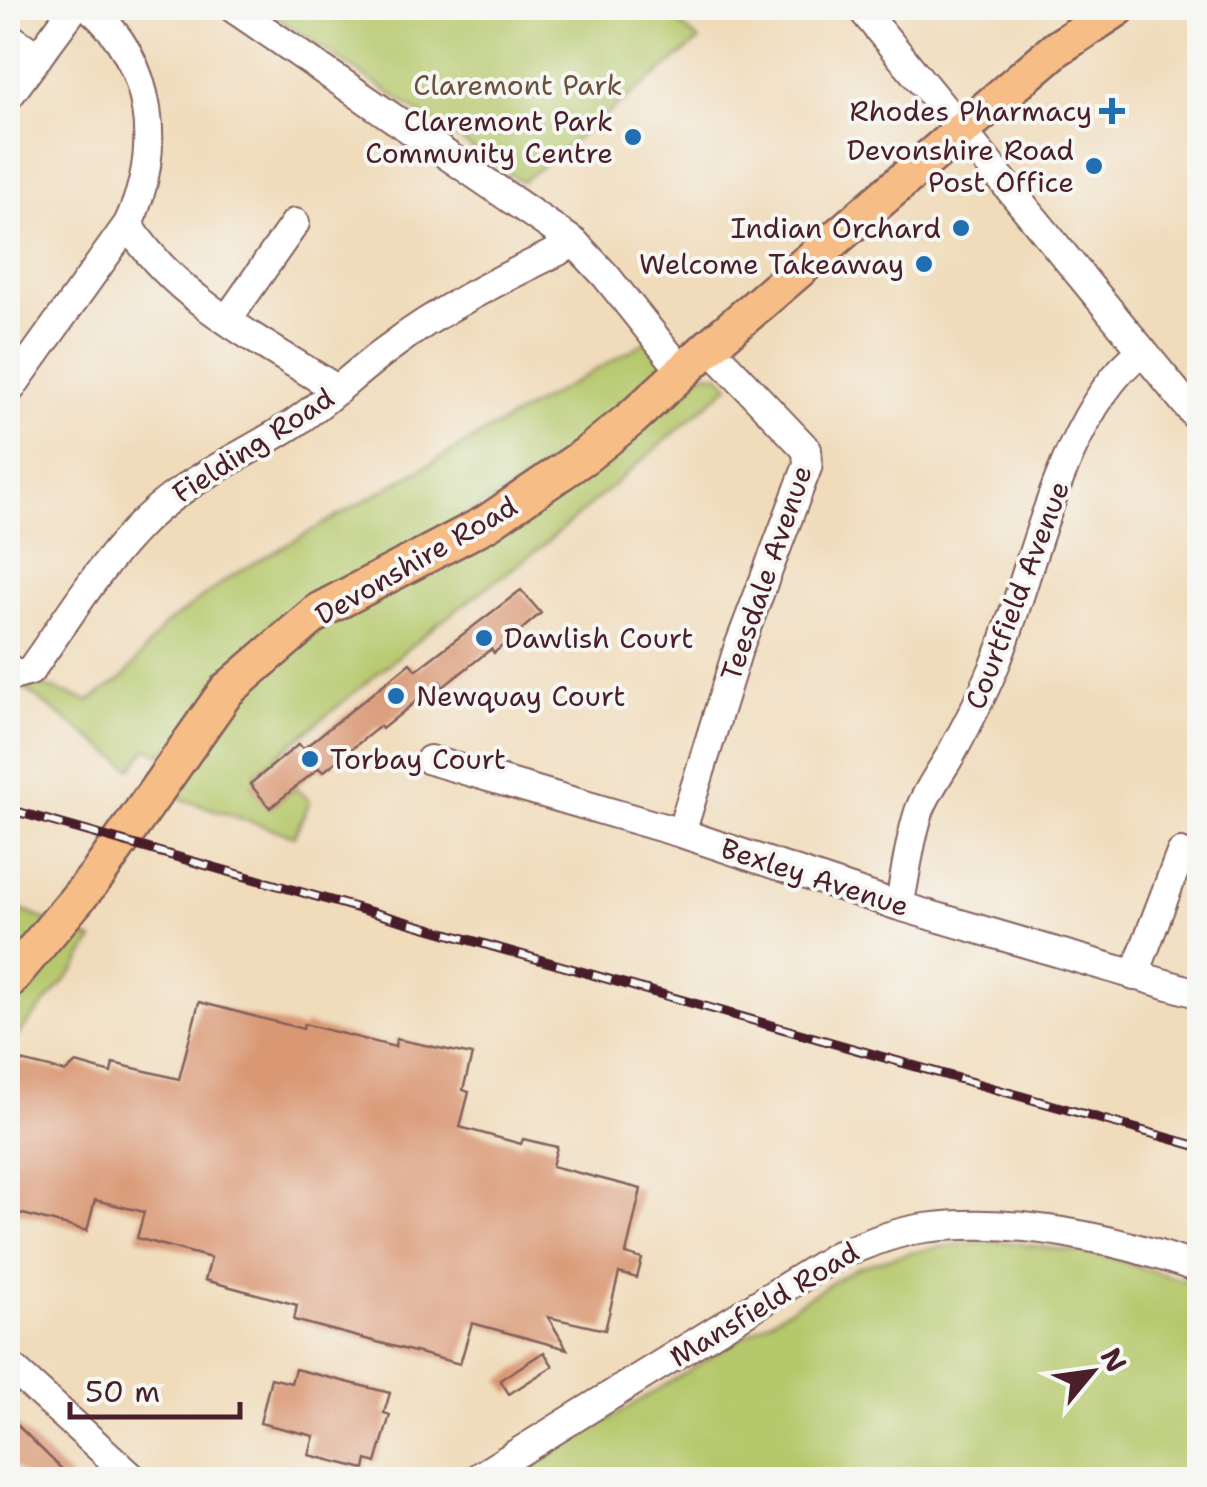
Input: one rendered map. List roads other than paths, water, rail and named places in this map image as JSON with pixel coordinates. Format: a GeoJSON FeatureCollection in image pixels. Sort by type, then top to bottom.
{"type":"FeatureCollection","features":[{"type":"Feature","properties":{"kind":"main road","name":"Devonshire Road"},"geometry":{"type":"LineString","coordinates":[[8,981],[98,874],[227,690],[319,612],[487,524],[632,418],[709,346],[1056,49],[1118,8]]}},
{"type":"Feature","properties":{"kind":"street"},"geometry":{"type":"LineString","coordinates":[[8,97],[74,8]]}},
{"type":"Feature","properties":{"kind":"street"},"geometry":{"type":"LineString","coordinates":[[8,392],[128,224],[141,198],[148,167],[148,112],[130,59],[115,33],[90,8]]}},
{"type":"Feature","properties":{"kind":"street"},"geometry":{"type":"LineString","coordinates":[[232,8],[575,243],[682,371]]}},
{"type":"Feature","properties":{"kind":"street"},"geometry":{"type":"LineString","coordinates":[[861,8],[1200,421]]}},
{"type":"Feature","properties":{"kind":"street"},"geometry":{"type":"LineString","coordinates":[[8,36],[38,57]]}},
{"type":"Feature","properties":{"kind":"street"},"geometry":{"type":"LineString","coordinates":[[228,320],[294,223]]}},
{"type":"Feature","properties":{"kind":"street"},"geometry":{"type":"LineString","coordinates":[[128,224],[147,255],[169,278],[338,390]]}},
{"type":"Feature","properties":{"kind":"street","name":"Fielding Road"},"geometry":{"type":"LineString","coordinates":[[18,669],[134,530],[165,502],[297,421],[390,346],[437,316],[575,243]]}},
{"type":"Feature","properties":{"kind":"street","name":"Teesdale Avenue"},"geometry":{"type":"LineString","coordinates":[[681,832],[738,649],[808,465],[807,450],[709,346]]}},
{"type":"Feature","properties":{"kind":"street","name":"Courtfield Avenue"},"geometry":{"type":"LineString","coordinates":[[900,906],[920,808],[972,715],[997,660],[1044,521],[1079,436],[1111,382],[1140,352]]}},
{"type":"Feature","properties":{"kind":"street","name":"Bexley Avenue"},"geometry":{"type":"LineString","coordinates":[[430,760],[681,832],[900,906],[1200,994]]}},
{"type":"Feature","properties":{"kind":"street"},"geometry":{"type":"LineString","coordinates":[[1134,976],[1181,853]]}},
{"type":"Feature","properties":{"kind":"street","name":"Mansfield Road"},"geometry":{"type":"LineString","coordinates":[[474,1480],[836,1256],[877,1240],[922,1228],[1010,1226],[1084,1238],[1200,1269]]}},
{"type":"Feature","properties":{"kind":"street"},"geometry":{"type":"LineString","coordinates":[[8,1364],[131,1479]]}},
{"type":"Feature","properties":{"kind":"railway"},"geometry":{"type":"LineString","coordinates":[[8,809],[1200,1147]]}},
{"type":"Feature","properties":{"kind":"place","name":"Rhodes Pharmacy"},"geometry":{"type":"Point","coordinates":[1112,111]}},
{"type":"Feature","properties":{"kind":"place","name":"Claremont Park Community Centre"},"geometry":{"type":"Point","coordinates":[633,137]}},
{"type":"Feature","properties":{"kind":"place","name":"Devonshire Road Post Office"},"geometry":{"type":"Point","coordinates":[1094,166]}},
{"type":"Feature","properties":{"kind":"place","name":"Indian Orchard"},"geometry":{"type":"Point","coordinates":[961,228]}},
{"type":"Feature","properties":{"kind":"place","name":"Welcome Takeaway"},"geometry":{"type":"Point","coordinates":[924,264]}},
{"type":"Feature","properties":{"kind":"place","name":"Dawlish Court"},"geometry":{"type":"Point","coordinates":[484,638]}},
{"type":"Feature","properties":{"kind":"place","name":"Newquay Court"},"geometry":{"type":"Point","coordinates":[396,696]}},
{"type":"Feature","properties":{"kind":"place","name":"Torbay Court"},"geometry":{"type":"Point","coordinates":[310,759]}},
{"type":"Feature","properties":{"kind":"park label","name":"Claremont Park"},"geometry":{"type":"Point","coordinates":[518,85]}}]}
